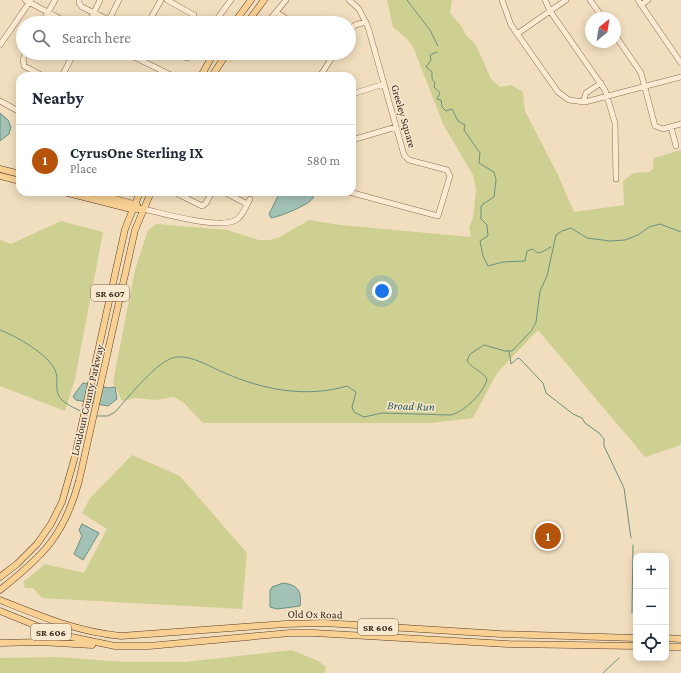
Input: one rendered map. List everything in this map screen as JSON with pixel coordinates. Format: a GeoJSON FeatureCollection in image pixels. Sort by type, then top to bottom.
{"type":"FeatureCollection","features":[{"type":"Feature","properties":{"kind":"main road"},"geometry":{"type":"LineString","coordinates":[[239,16],[251,0]]}},
{"type":"Feature","properties":{"kind":"main road"},"geometry":{"type":"LineString","coordinates":[[252,16],[264,0]]}},
{"type":"Feature","properties":{"kind":"main road"},"geometry":{"type":"LineString","coordinates":[[203,72],[210,60]]}},
{"type":"Feature","properties":{"kind":"main road"},"geometry":{"type":"LineString","coordinates":[[215,72],[222,60]]}},
{"type":"Feature","properties":{"kind":"main road"},"geometry":{"type":"LineString","coordinates":[[0,169],[16,173]]}},
{"type":"Feature","properties":{"kind":"main road"},"geometry":{"type":"LineString","coordinates":[[0,176],[16,180]]}},
{"type":"Feature","properties":{"kind":"main road"},"geometry":{"type":"LineString","coordinates":[[84,196],[143,208]]}},
{"type":"Feature","properties":{"kind":"main road"},"geometry":{"type":"LineString","coordinates":[[102,196],[133,206]]}},
{"type":"Feature","properties":{"kind":"main road","name":"Loudoun County Parkway"},"geometry":{"type":"LineString","coordinates":[[0,576],[17,564],[37,544],[58,513],[74,460],[82,417],[125,229],[138,196]]}},
{"type":"Feature","properties":{"kind":"main road","name":"Loudoun County Parkway"},"geometry":{"type":"LineString","coordinates":[[0,590],[42,554],[56,536],[77,490],[135,230],[149,196]]}},
{"type":"Feature","properties":{"kind":"main road"},"geometry":{"type":"LineString","coordinates":[[6,585],[3,592],[4,596],[18,607]]}},
{"type":"Feature","properties":{"kind":"main road","name":"Old Ox Road"},"geometry":{"type":"LineString","coordinates":[[0,600],[71,628],[95,634],[121,636],[285,624],[324,623],[501,634],[633,638]]}},
{"type":"Feature","properties":{"kind":"main road","name":"Old Ox Road"},"geometry":{"type":"LineString","coordinates":[[0,611],[57,634],[105,645],[149,646],[290,633],[326,633],[508,644],[633,646]]}},
{"type":"Feature","properties":{"kind":"main road"},"geometry":{"type":"LineString","coordinates":[[669,638],[681,639]]}},
{"type":"Feature","properties":{"kind":"main road"},"geometry":{"type":"LineString","coordinates":[[0,643],[40,642],[84,646],[105,645]]}},
{"type":"Feature","properties":{"kind":"main road"},"geometry":{"type":"LineString","coordinates":[[669,647],[681,647]]}},
{"type":"Feature","properties":{"kind":"street"},"geometry":{"type":"LineString","coordinates":[[46,16],[55,0]]}},
{"type":"Feature","properties":{"kind":"street"},"geometry":{"type":"LineString","coordinates":[[79,0],[80,5],[102,16]]}},
{"type":"Feature","properties":{"kind":"street"},"geometry":{"type":"LineString","coordinates":[[92,16],[100,0]]}},
{"type":"Feature","properties":{"kind":"street"},"geometry":{"type":"LineString","coordinates":[[111,16],[119,0]]}},
{"type":"Feature","properties":{"kind":"street"},"geometry":{"type":"LineString","coordinates":[[152,16],[161,0]]}},
{"type":"Feature","properties":{"kind":"street"},"geometry":{"type":"LineString","coordinates":[[167,0],[194,14]]}},
{"type":"Feature","properties":{"kind":"street"},"geometry":{"type":"LineString","coordinates":[[219,16],[231,0]]}},
{"type":"Feature","properties":{"kind":"street"},"geometry":{"type":"LineString","coordinates":[[273,16],[286,0]]}},
{"type":"Feature","properties":{"kind":"street"},"geometry":{"type":"LineString","coordinates":[[502,0],[508,18],[517,34],[558,92],[569,100],[583,102],[681,77]]}},
{"type":"Feature","properties":{"kind":"street"},"geometry":{"type":"LineString","coordinates":[[545,0],[550,11],[601,83],[607,96],[615,129],[616,180]]}},
{"type":"Feature","properties":{"kind":"street"},"geometry":{"type":"LineString","coordinates":[[517,34],[566,0]]}},
{"type":"Feature","properties":{"kind":"street"},"geometry":{"type":"LineString","coordinates":[[590,0],[599,12]]}},
{"type":"Feature","properties":{"kind":"street"},"geometry":{"type":"LineString","coordinates":[[648,0],[640,2],[681,62]]}},
{"type":"Feature","properties":{"kind":"street"},"geometry":{"type":"LineString","coordinates":[[19,16],[29,1],[54,16]]}},
{"type":"Feature","properties":{"kind":"street","name":"Greeley Square"},"geometry":{"type":"LineString","coordinates":[[352,1],[359,9],[366,22],[406,158],[447,170],[450,174],[440,214],[436,216],[356,194]]}},
{"type":"Feature","properties":{"kind":"street"},"geometry":{"type":"LineString","coordinates":[[276,12],[282,16]]}},
{"type":"Feature","properties":{"kind":"street"},"geometry":{"type":"LineString","coordinates":[[0,45],[16,21]]}},
{"type":"Feature","properties":{"kind":"street"},"geometry":{"type":"LineString","coordinates":[[356,25],[366,22]]}},
{"type":"Feature","properties":{"kind":"street"},"geometry":{"type":"LineString","coordinates":[[621,44],[641,73],[655,126],[663,129],[681,124]]}},
{"type":"Feature","properties":{"kind":"street"},"geometry":{"type":"LineString","coordinates":[[23,60],[24,66],[35,72]]}},
{"type":"Feature","properties":{"kind":"street"},"geometry":{"type":"LineString","coordinates":[[64,72],[70,60]]}},
{"type":"Feature","properties":{"kind":"street"},"geometry":{"type":"LineString","coordinates":[[140,60],[165,72]]}},
{"type":"Feature","properties":{"kind":"street"},"geometry":{"type":"LineString","coordinates":[[323,72],[330,60]]}},
{"type":"Feature","properties":{"kind":"street"},"geometry":{"type":"LineString","coordinates":[[583,102],[586,93],[601,83]]}},
{"type":"Feature","properties":{"kind":"street"},"geometry":{"type":"LineString","coordinates":[[356,93],[384,84]]}},
{"type":"Feature","properties":{"kind":"street"},"geometry":{"type":"LineString","coordinates":[[0,101],[16,110]]}},
{"type":"Feature","properties":{"kind":"street"},"geometry":{"type":"LineString","coordinates":[[356,139],[396,127]]}},
{"type":"Feature","properties":{"kind":"street"},"geometry":{"type":"LineString","coordinates":[[671,127],[676,146]]}},
{"type":"Feature","properties":{"kind":"street"},"geometry":{"type":"LineString","coordinates":[[182,196],[202,206],[206,203],[210,196]]}},
{"type":"Feature","properties":{"kind":"street"},"geometry":{"type":"LineString","coordinates":[[143,208],[199,221],[223,222],[236,220],[242,216],[248,202],[234,196]]}},
{"type":"Feature","properties":{"kind":"green space"},"geometry":{"type":"Polygon","coordinates":[[[387,0],[452,0],[450,13],[462,27],[465,34],[476,45],[491,79],[500,87],[511,85],[523,92],[525,111],[558,175],[574,212],[624,205],[623,181],[634,173],[649,172],[653,169],[654,158],[681,150],[681,445],[645,457],[538,330],[497,373],[473,418],[431,423],[203,423],[184,403],[174,397],[155,400],[136,398],[122,401],[113,382],[135,270],[148,230],[157,224],[227,230],[259,240],[278,238],[309,220],[340,225],[471,237],[469,228],[473,218],[476,190],[473,175],[443,124],[414,49],[408,40],[393,27],[387,0]]]}},
{"type":"Feature","properties":{"kind":"green space"},"geometry":{"type":"Polygon","coordinates":[[[61,221],[103,232],[75,379],[65,411],[0,386],[0,240],[11,244],[61,221]]]}},
{"type":"Feature","properties":{"kind":"green space"},"geometry":{"type":"Polygon","coordinates":[[[132,455],[180,476],[247,553],[242,609],[42,598],[33,588],[25,588],[23,582],[45,564],[84,573],[107,529],[82,513],[90,498],[132,455]]]}},
{"type":"Feature","properties":{"kind":"green space"},"geometry":{"type":"Polygon","coordinates":[[[292,650],[318,661],[326,667],[325,673],[0,673],[0,658],[57,657],[124,662],[184,662],[292,650]]]}},
{"type":"Feature","properties":{"kind":"shaded area"},"geometry":{"type":"Polygon","coordinates":[[[0,113],[8,120],[11,127],[9,134],[0,141],[0,113]]]}},
{"type":"Feature","properties":{"kind":"shaded area"},"geometry":{"type":"Polygon","coordinates":[[[278,196],[313,196],[313,198],[306,204],[287,213],[271,218],[269,214],[278,196]]]}},
{"type":"Feature","properties":{"kind":"shaded area"},"geometry":{"type":"Polygon","coordinates":[[[83,383],[109,388],[115,387],[117,399],[108,406],[76,400],[73,397],[83,383]]]}},
{"type":"Feature","properties":{"kind":"shaded area"},"geometry":{"type":"Polygon","coordinates":[[[82,524],[99,533],[83,560],[74,554],[82,536],[79,530],[82,524]]]}},
{"type":"Feature","properties":{"kind":"shaded area"},"geometry":{"type":"Polygon","coordinates":[[[283,583],[292,585],[298,590],[300,596],[300,606],[277,609],[270,607],[270,591],[272,587],[283,583]]]}},
{"type":"Feature","properties":{"kind":"waterway"},"geometry":{"type":"LineString","coordinates":[[407,0],[430,30],[438,46]]}},
{"type":"Feature","properties":{"kind":"waterway"},"geometry":{"type":"LineString","coordinates":[[437,52],[430,55],[431,60],[426,67],[432,72],[432,79],[435,83],[434,87],[440,93],[437,99],[441,100],[442,107],[446,111],[452,109],[458,121],[465,125],[464,130],[480,153],[479,163],[494,172],[496,180],[494,197],[481,207],[481,219],[487,225],[488,236],[480,241],[483,256],[488,266],[503,262],[525,261],[527,251],[533,249],[539,253],[551,247]]}},
{"type":"Feature","properties":{"kind":"waterway","name":"Broad Run"},"geometry":{"type":"LineString","coordinates":[[95,416],[108,416],[115,412],[143,380],[160,365],[176,357],[188,358],[201,362],[240,379],[270,388],[301,392],[332,390],[347,386],[356,392],[352,407],[354,412],[364,417],[382,413],[450,415],[461,410],[472,402],[482,390],[487,379],[467,361],[470,354],[484,345],[505,351],[512,351],[532,330],[536,322],[540,291],[547,276],[556,235],[571,228],[587,238],[610,241],[625,240],[638,235],[649,227],[660,224],[681,232]]}},
{"type":"Feature","properties":{"kind":"waterway","name":"Broad Run"},"geometry":{"type":"LineString","coordinates":[[0,330],[23,341],[46,358],[55,370],[59,397],[69,405],[83,412]]}},
{"type":"Feature","properties":{"kind":"waterway"},"geometry":{"type":"LineString","coordinates":[[509,351],[511,364],[518,358],[520,359],[543,383],[546,393],[573,414],[582,418],[585,423],[599,433],[604,439],[604,446],[624,488],[631,538]]}},
{"type":"Feature","properties":{"kind":"waterway"},"geometry":{"type":"LineString","coordinates":[[632,613],[633,545]]}},
{"type":"Feature","properties":{"kind":"waterway"},"geometry":{"type":"LineString","coordinates":[[603,673],[619,658]]}},
{"type":"Feature","properties":{"kind":"place","name":"CyrusOne Sterling IX"},"geometry":{"type":"Point","coordinates":[548,536]}}]}
